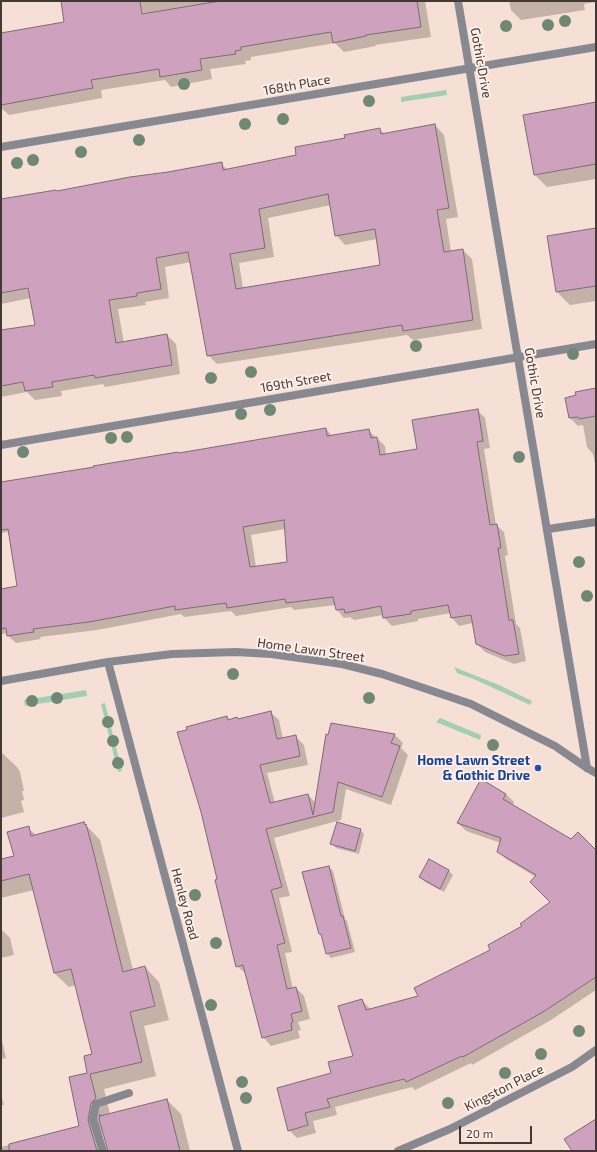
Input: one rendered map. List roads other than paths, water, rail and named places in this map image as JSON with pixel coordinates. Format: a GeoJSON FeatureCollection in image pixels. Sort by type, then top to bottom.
{"type":"FeatureCollection","features":[{"type":"Feature","properties":{"kind":"street","name":"Gothic Drive"},"geometry":{"type":"LineString","coordinates":[[458,1],[587,768]]}},
{"type":"Feature","properties":{"kind":"street","name":"168th Place"},"geometry":{"type":"LineString","coordinates":[[1,147],[596,47]]}},
{"type":"Feature","properties":{"kind":"street","name":"169th Street"},"geometry":{"type":"LineString","coordinates":[[1,445],[596,344]]}},
{"type":"Feature","properties":{"kind":"street"},"geometry":{"type":"LineString","coordinates":[[548,529],[596,522]]}},
{"type":"Feature","properties":{"kind":"street","name":"Home Lawn Street"},"geometry":{"type":"LineString","coordinates":[[1,681],[108,662],[172,654],[236,652],[271,654],[342,664],[382,674],[470,704],[555,746],[596,773]]}},
{"type":"Feature","properties":{"kind":"street","name":"Henley Road"},"geometry":{"type":"LineString","coordinates":[[108,662],[238,1151]]}},
{"type":"Feature","properties":{"kind":"street","name":"Kingston Place"},"geometry":{"type":"LineString","coordinates":[[398,1151],[450,1129],[572,1067],[596,1050]]}},
{"type":"Feature","properties":{"kind":"street"},"geometry":{"type":"LineString","coordinates":[[102,1151],[93,1119],[96,1104],[129,1093]]}},
{"type":"Feature","properties":{"kind":"place","name":"Home Lawn Street & Gothic Drive"},"geometry":{"type":"Point","coordinates":[538,768]}}]}
